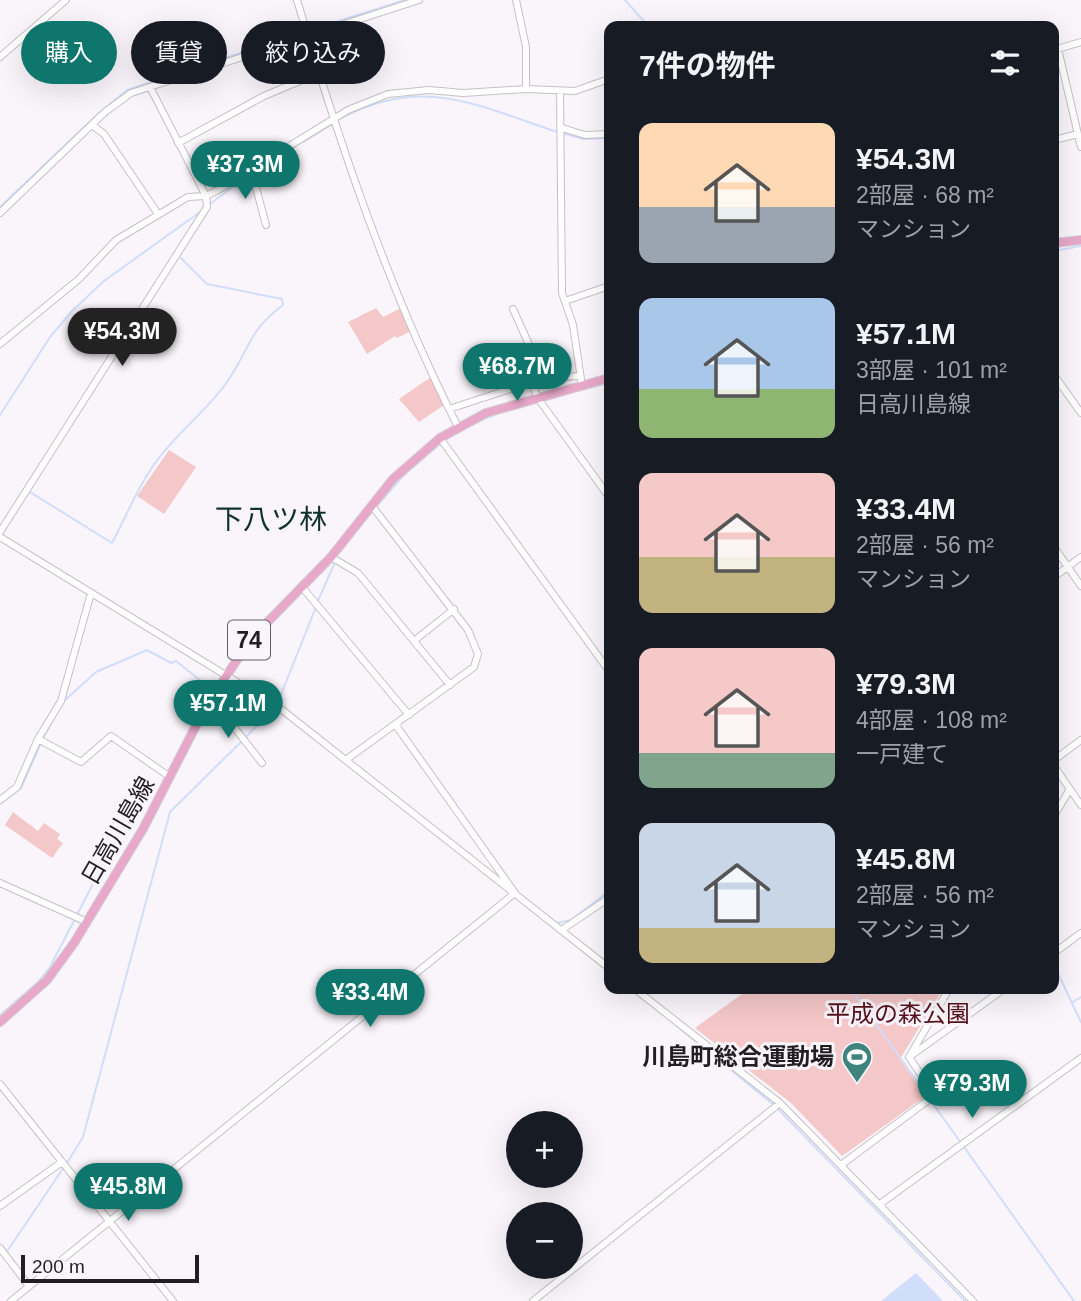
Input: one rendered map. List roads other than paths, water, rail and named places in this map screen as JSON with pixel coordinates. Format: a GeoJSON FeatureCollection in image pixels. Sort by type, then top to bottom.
{"type":"FeatureCollection","features":[{"type":"Feature","properties":{"kind":"main road"},"geometry":{"type":"LineString","coordinates":[[1059,242],[1081,240]]}},
{"type":"Feature","properties":{"kind":"main road","name":"日高川島線"},"geometry":{"type":"LineString","coordinates":[[0,1022],[47,980],[87,922],[143,830],[224,676],[250,640],[331,557],[401,470],[440,438],[490,412],[604,379]]}},
{"type":"Feature","properties":{"kind":"street"},"geometry":{"type":"LineString","coordinates":[[0,57],[66,0]]}},
{"type":"Feature","properties":{"kind":"street"},"geometry":{"type":"LineString","coordinates":[[297,0],[303,21]]}},
{"type":"Feature","properties":{"kind":"street"},"geometry":{"type":"LineString","coordinates":[[350,21],[419,0]]}},
{"type":"Feature","properties":{"kind":"street"},"geometry":{"type":"LineString","coordinates":[[516,0],[526,47],[526,89]]}},
{"type":"Feature","properties":{"kind":"street"},"geometry":{"type":"LineString","coordinates":[[1059,49],[1081,42]]}},
{"type":"Feature","properties":{"kind":"street"},"geometry":{"type":"LineString","coordinates":[[0,213],[118,101],[150,87],[241,56]]}},
{"type":"Feature","properties":{"kind":"street"},"geometry":{"type":"LineString","coordinates":[[1059,61],[1081,147]]}},
{"type":"Feature","properties":{"kind":"street"},"geometry":{"type":"LineString","coordinates":[[0,344],[79,279],[106,247],[188,197],[206,196],[348,110],[388,94],[429,90],[463,93],[526,89],[560,91],[589,88],[604,81]]}},
{"type":"Feature","properties":{"kind":"street"},"geometry":{"type":"LineString","coordinates":[[178,143],[264,96],[293,84]]}},
{"type":"Feature","properties":{"kind":"street"},"geometry":{"type":"LineString","coordinates":[[322,84],[387,268],[458,427]]}},
{"type":"Feature","properties":{"kind":"street"},"geometry":{"type":"LineString","coordinates":[[150,87],[206,196],[207,207],[0,534],[224,676],[281,709],[604,964]]}},
{"type":"Feature","properties":{"kind":"street"},"geometry":{"type":"LineString","coordinates":[[560,91],[562,293],[573,325],[582,386]]}},
{"type":"Feature","properties":{"kind":"street"},"geometry":{"type":"LineString","coordinates":[[92,125],[104,134],[158,214]]}},
{"type":"Feature","properties":{"kind":"street"},"geometry":{"type":"LineString","coordinates":[[562,128],[586,135],[604,134]]}},
{"type":"Feature","properties":{"kind":"street"},"geometry":{"type":"LineString","coordinates":[[1059,139],[1078,134]]}},
{"type":"Feature","properties":{"kind":"street"},"geometry":{"type":"LineString","coordinates":[[251,169],[266,225]]}},
{"type":"Feature","properties":{"kind":"street"},"geometry":{"type":"LineString","coordinates":[[565,301],[604,288]]}},
{"type":"Feature","properties":{"kind":"street"},"geometry":{"type":"LineString","coordinates":[[513,309],[544,378]]}},
{"type":"Feature","properties":{"kind":"street"},"geometry":{"type":"LineString","coordinates":[[449,409],[544,378],[579,376]]}},
{"type":"Feature","properties":{"kind":"street"},"geometry":{"type":"LineString","coordinates":[[1059,382],[1081,413]]}},
{"type":"Feature","properties":{"kind":"street"},"geometry":{"type":"LineString","coordinates":[[532,383],[537,397],[604,490]]}},
{"type":"Feature","properties":{"kind":"street"},"geometry":{"type":"LineString","coordinates":[[485,399],[490,412]]}},
{"type":"Feature","properties":{"kind":"street"},"geometry":{"type":"LineString","coordinates":[[440,438],[604,664]]}},
{"type":"Feature","properties":{"kind":"street"},"geometry":{"type":"LineString","coordinates":[[347,759],[474,667],[478,654],[475,642],[454,608],[372,506]]}},
{"type":"Feature","properties":{"kind":"street"},"geometry":{"type":"LineString","coordinates":[[1059,555],[1081,586]]}},
{"type":"Feature","properties":{"kind":"street"},"geometry":{"type":"LineString","coordinates":[[331,557],[358,573],[450,685]]}},
{"type":"Feature","properties":{"kind":"street"},"geometry":{"type":"LineString","coordinates":[[1059,573],[1081,557]]}},
{"type":"Feature","properties":{"kind":"street"},"geometry":{"type":"LineString","coordinates":[[302,587],[409,715]]}},
{"type":"Feature","properties":{"kind":"street"},"geometry":{"type":"LineString","coordinates":[[0,800],[17,787],[38,739],[61,701],[91,593]]}},
{"type":"Feature","properties":{"kind":"street"},"geometry":{"type":"LineString","coordinates":[[414,641],[454,608]]}},
{"type":"Feature","properties":{"kind":"street"},"geometry":{"type":"LineString","coordinates":[[209,702],[227,718],[262,763]]}},
{"type":"Feature","properties":{"kind":"street"},"geometry":{"type":"LineString","coordinates":[[395,724],[515,893]]}},
{"type":"Feature","properties":{"kind":"street"},"geometry":{"type":"LineString","coordinates":[[38,739],[77,762],[111,736],[170,777]]}},
{"type":"Feature","properties":{"kind":"street"},"geometry":{"type":"LineString","coordinates":[[1059,756],[1081,740]]}},
{"type":"Feature","properties":{"kind":"street"},"geometry":{"type":"LineString","coordinates":[[1059,773],[1081,805]]}},
{"type":"Feature","properties":{"kind":"street"},"geometry":{"type":"LineString","coordinates":[[1059,808],[1070,789]]}},
{"type":"Feature","properties":{"kind":"street"},"geometry":{"type":"LineString","coordinates":[[0,883],[87,922]]}},
{"type":"Feature","properties":{"kind":"street"},"geometry":{"type":"LineString","coordinates":[[11,1301],[515,893]]}},
{"type":"Feature","properties":{"kind":"street"},"geometry":{"type":"LineString","coordinates":[[563,929],[604,901]]}},
{"type":"Feature","properties":{"kind":"street"},"geometry":{"type":"LineString","coordinates":[[1059,949],[1081,933]]}},
{"type":"Feature","properties":{"kind":"street"},"geometry":{"type":"LineString","coordinates":[[641,994],[780,1103],[972,1301]]}},
{"type":"Feature","properties":{"kind":"street"},"geometry":{"type":"LineString","coordinates":[[909,1057],[946,994]]}},
{"type":"Feature","properties":{"kind":"street"},"geometry":{"type":"LineString","coordinates":[[909,1057],[997,994]]}},
{"type":"Feature","properties":{"kind":"street"},"geometry":{"type":"LineString","coordinates":[[841,1165],[931,1098],[932,1091],[909,1057]]}},
{"type":"Feature","properties":{"kind":"street"},"geometry":{"type":"LineString","coordinates":[[880,1204],[1081,1058]]}},
{"type":"Feature","properties":{"kind":"street"},"geometry":{"type":"LineString","coordinates":[[0,1084],[173,1301]]}},
{"type":"Feature","properties":{"kind":"street"},"geometry":{"type":"LineString","coordinates":[[533,1301],[780,1103]]}},
{"type":"Feature","properties":{"kind":"street"},"geometry":{"type":"LineString","coordinates":[[0,1206],[62,1162]]}},
{"type":"Feature","properties":{"kind":"street"},"geometry":{"type":"LineString","coordinates":[[0,1248],[29,1286]]}},
{"type":"Feature","properties":{"kind":"water"},"geometry":{"type":"Polygon","coordinates":[[[916,1273],[943,1301],[881,1301],[916,1273]]]}},
{"type":"Feature","properties":{"kind":"waterway"},"geometry":{"type":"LineString","coordinates":[[338,21],[405,0]]}},
{"type":"Feature","properties":{"kind":"waterway"},"geometry":{"type":"LineString","coordinates":[[625,0],[644,21]]}},
{"type":"Feature","properties":{"kind":"waterway"},"geometry":{"type":"LineString","coordinates":[[0,207],[127,90],[241,53]]}},
{"type":"Feature","properties":{"kind":"waterway"},"geometry":{"type":"LineString","coordinates":[[338,120],[368,106],[422,96],[474,104],[557,132]]}},
{"type":"Feature","properties":{"kind":"waterway"},"geometry":{"type":"LineString","coordinates":[[303,142],[334,123]]}},
{"type":"Feature","properties":{"kind":"waterway"},"geometry":{"type":"LineString","coordinates":[[562,133],[583,139],[604,138]]}},
{"type":"Feature","properties":{"kind":"waterway"},"geometry":{"type":"LineString","coordinates":[[210,204],[247,176]]}},
{"type":"Feature","properties":{"kind":"waterway"},"geometry":{"type":"LineString","coordinates":[[0,415],[50,337],[72,311],[104,281],[200,212]]}},
{"type":"Feature","properties":{"kind":"waterway"},"geometry":{"type":"LineString","coordinates":[[1059,250],[1081,246]]}},
{"type":"Feature","properties":{"kind":"waterway"},"geometry":{"type":"LineString","coordinates":[[30,492],[112,543],[154,464],[220,392],[262,324],[283,305],[282,299],[207,284],[181,258]]}},
{"type":"Feature","properties":{"kind":"waterway"},"geometry":{"type":"LineString","coordinates":[[577,391],[604,384]]}},
{"type":"Feature","properties":{"kind":"waterway"},"geometry":{"type":"LineString","coordinates":[[477,422],[494,415]]}},
{"type":"Feature","properties":{"kind":"waterway"},"geometry":{"type":"LineString","coordinates":[[376,507],[403,476],[447,438]]}},
{"type":"Feature","properties":{"kind":"waterway"},"geometry":{"type":"LineString","coordinates":[[318,601],[335,562]]}},
{"type":"Feature","properties":{"kind":"waterway"},"geometry":{"type":"LineString","coordinates":[[278,702],[316,607]]}},
{"type":"Feature","properties":{"kind":"waterway"},"geometry":{"type":"LineString","coordinates":[[64,701],[96,672],[147,650],[171,663],[176,661],[211,689]]}},
{"type":"Feature","properties":{"kind":"waterway"},"geometry":{"type":"LineString","coordinates":[[245,738],[275,707]]}},
{"type":"Feature","properties":{"kind":"waterway"},"geometry":{"type":"LineString","coordinates":[[43,738],[54,718]]}},
{"type":"Feature","properties":{"kind":"waterway"},"geometry":{"type":"LineString","coordinates":[[67,1163],[83,1137],[170,812],[241,742]]}},
{"type":"Feature","properties":{"kind":"waterway"},"geometry":{"type":"LineString","coordinates":[[0,804],[21,788],[41,743]]}},
{"type":"Feature","properties":{"kind":"waterway"},"geometry":{"type":"LineString","coordinates":[[0,1015],[38,982],[50,967],[109,853],[121,839]]}},
{"type":"Feature","properties":{"kind":"waterway"},"geometry":{"type":"LineString","coordinates":[[557,923],[571,920],[604,895]]}},
{"type":"Feature","properties":{"kind":"waterway"},"geometry":{"type":"LineString","coordinates":[[1059,976],[1081,1022]]}},
{"type":"Feature","properties":{"kind":"waterway"},"geometry":{"type":"LineString","coordinates":[[855,994],[1074,1301]]}},
{"type":"Feature","properties":{"kind":"waterway"},"geometry":{"type":"LineString","coordinates":[[1073,1002],[1081,997]]}},
{"type":"Feature","properties":{"kind":"waterway"},"geometry":{"type":"LineString","coordinates":[[678,1027],[774,1105]]}},
{"type":"Feature","properties":{"kind":"waterway"},"geometry":{"type":"LineString","coordinates":[[778,1109],[965,1301]]}},
{"type":"Feature","properties":{"kind":"waterway"},"geometry":{"type":"LineString","coordinates":[[6,1253],[64,1167]]}},
{"type":"Feature","properties":{"kind":"place","name":"川島町総合運動場"},"geometry":{"type":"Point","coordinates":[857,1084]}},
{"type":"Feature","properties":{"kind":"district","name":"下八ツ林"},"geometry":{"type":"Point","coordinates":[271,519]}},
{"type":"Feature","properties":{"kind":"park label","name":"平成の森公園"},"geometry":{"type":"Point","coordinates":[898,1014]}}]}
